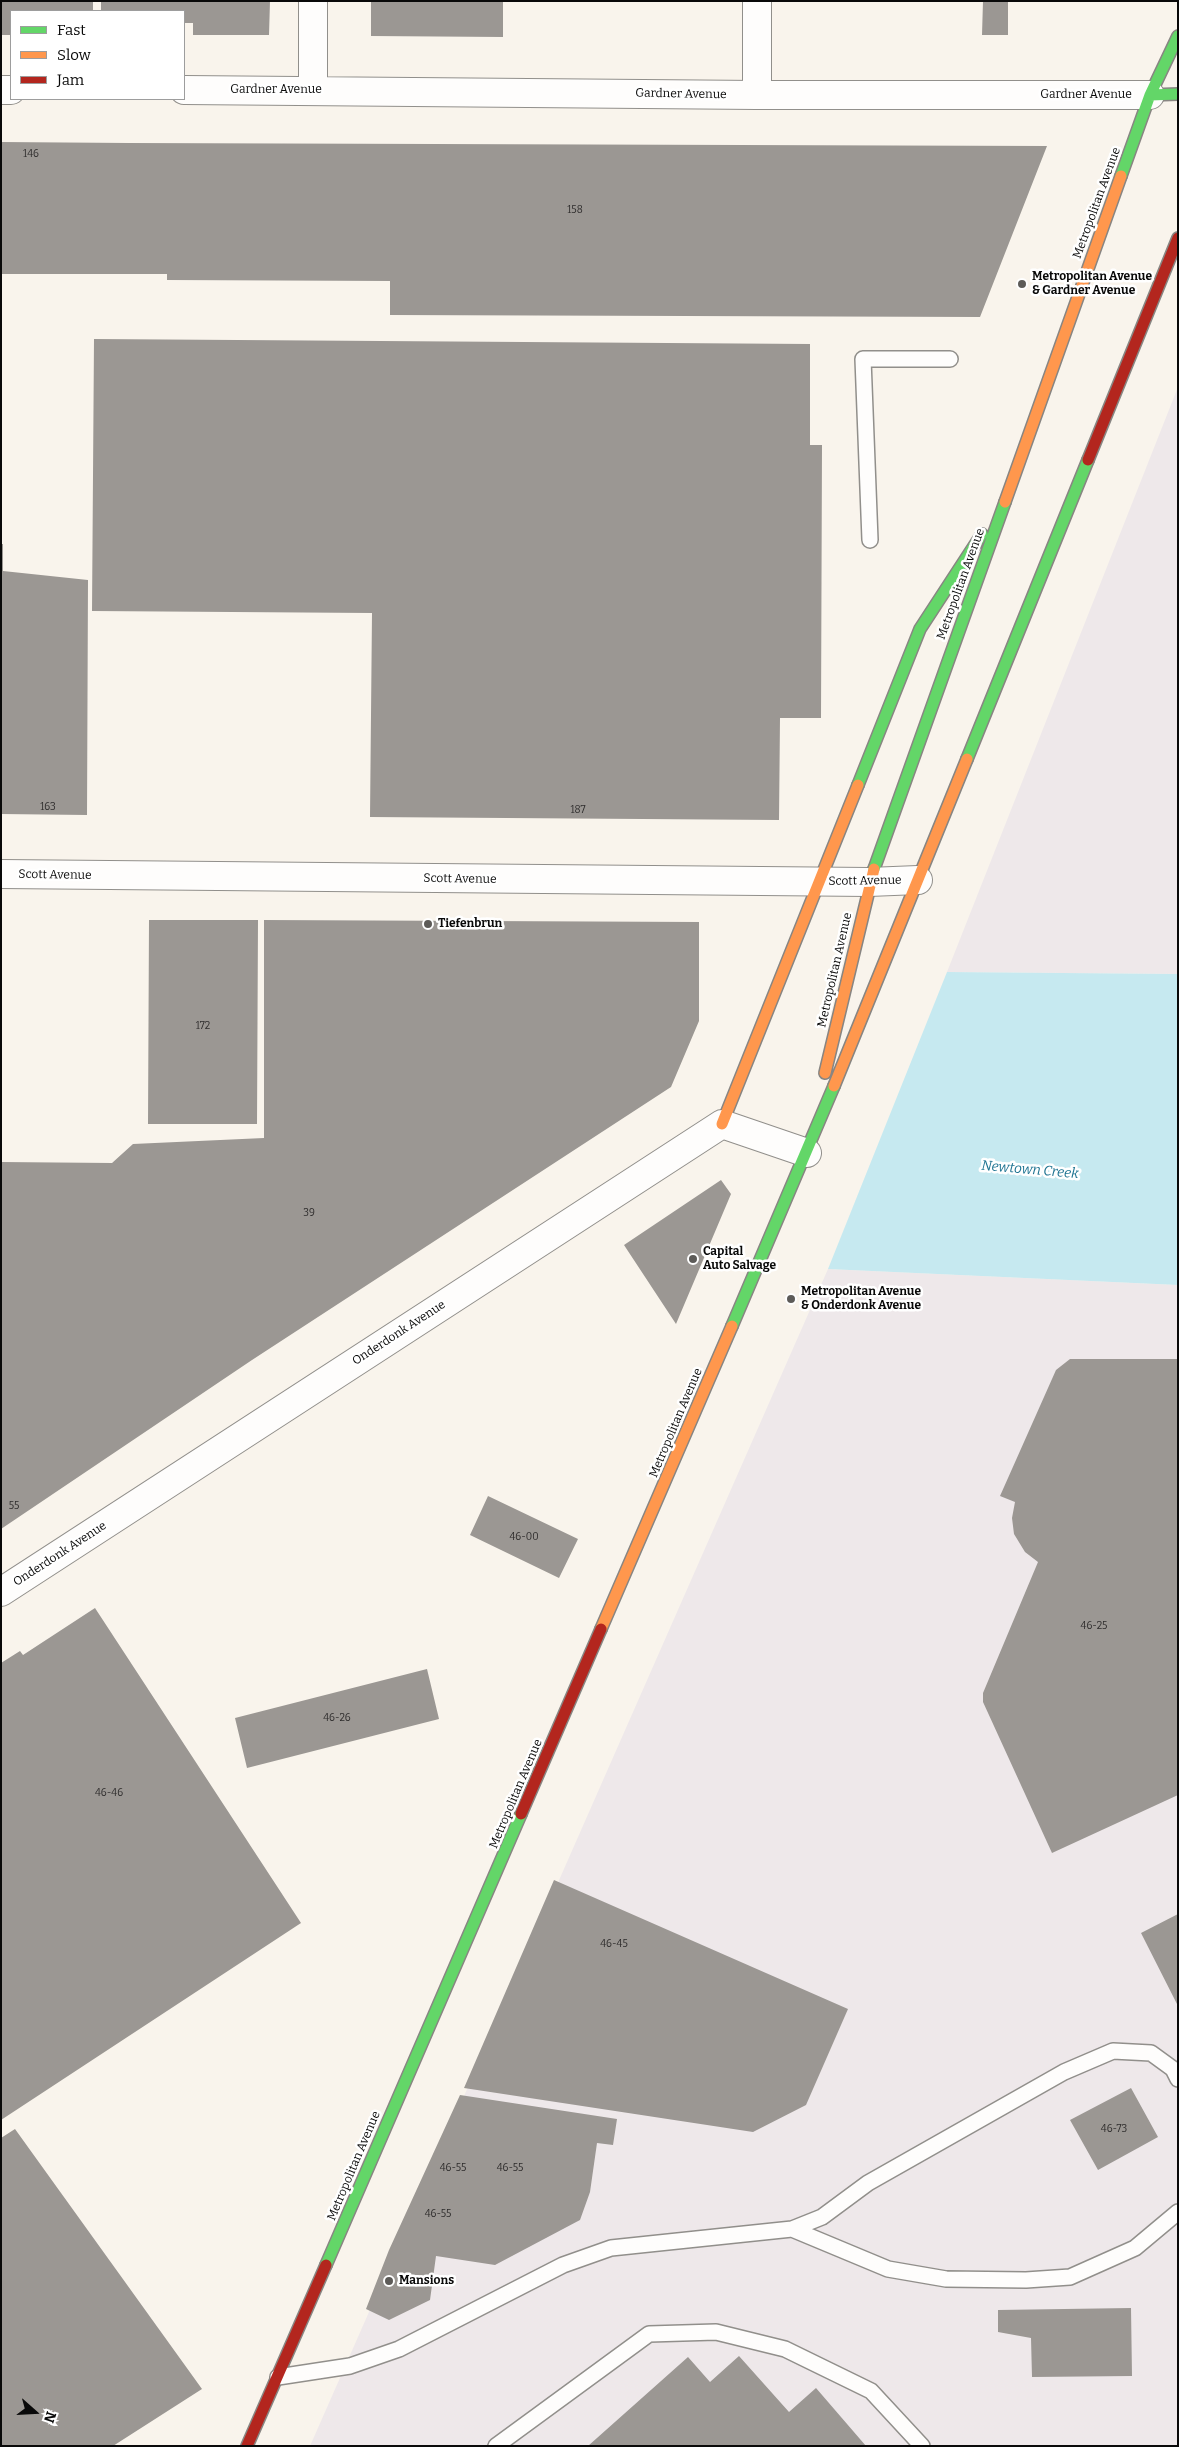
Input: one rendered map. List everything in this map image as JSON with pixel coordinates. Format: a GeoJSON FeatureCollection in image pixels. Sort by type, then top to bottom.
{"type":"FeatureCollection","features":[{"type":"Feature","properties":{"kind":"main road","name":"Metropolitan Avenue"},"geometry":{"type":"LineString","coordinates":[[807,1153],[869,882],[1150,94],[1178,36]]}},
{"type":"Feature","properties":{"kind":"main road","name":"Gardner Avenue"},"geometry":{"type":"LineString","coordinates":[[1150,94],[1178,94]]}},
{"type":"Feature","properties":{"kind":"main road","name":"Metropolitan Avenue"},"geometry":{"type":"LineString","coordinates":[[247,2446],[807,1153],[1178,238]]}},
{"type":"Feature","properties":{"kind":"main road"},"geometry":{"type":"LineString","coordinates":[[722,1124],[920,629],[1006,498]]}},
{"type":"Feature","properties":{"kind":"street"},"geometry":{"type":"LineString","coordinates":[[313,1],[313,90]]}},
{"type":"Feature","properties":{"kind":"street"},"geometry":{"type":"LineString","coordinates":[[757,1],[757,95]]}},
{"type":"Feature","properties":{"kind":"street","name":"Gardner Avenue"},"geometry":{"type":"LineString","coordinates":[[185,90],[757,95],[1150,94]]}},
{"type":"Feature","properties":{"kind":"street","name":"Scott Avenue"},"geometry":{"type":"LineString","coordinates":[[1,874],[818,882],[918,880]]}},
{"type":"Feature","properties":{"kind":"street"},"geometry":{"type":"LineString","coordinates":[[722,1124],[807,1153]]}},
{"type":"Feature","properties":{"kind":"street","name":"Onderdonk Avenue"},"geometry":{"type":"LineString","coordinates":[[1,1592],[722,1124]]}},
{"type":"Feature","properties":{"kind":"lane"},"geometry":{"type":"LineString","coordinates":[[870,540],[863,359],[950,359]]}},
{"type":"Feature","properties":{"kind":"lane"},"geometry":{"type":"LineString","coordinates":[[278,2377],[350,2366],[399,2349],[563,2265],[611,2248],[792,2229],[822,2217],[868,2182],[1064,2072],[1113,2051],[1151,2053],[1173,2069],[1178,2079]]}},
{"type":"Feature","properties":{"kind":"lane"},"geometry":{"type":"LineString","coordinates":[[792,2229],[888,2269],[946,2279],[1026,2280],[1070,2277],[1135,2248],[1178,2212]]}},
{"type":"Feature","properties":{"kind":"lane"},"geometry":{"type":"LineString","coordinates":[[496,2446],[649,2334],[716,2332],[785,2350],[871,2391],[922,2446]]}},
{"type":"Feature","properties":{"kind":"shaded area"},"geometry":{"type":"Polygon","coordinates":[[[1178,387],[1178,974],[947,972],[1178,387]]]}},
{"type":"Feature","properties":{"kind":"shaded area"},"geometry":{"type":"Polygon","coordinates":[[[828,1269],[1178,1285],[1178,2446],[310,2446],[828,1269]]]}},
{"type":"Feature","properties":{"kind":"water","name":"Newtown Creek"},"geometry":{"type":"Polygon","coordinates":[[[947,972],[1178,974],[1178,1285],[828,1269],[947,972]]]}},
{"type":"Feature","properties":{"kind":"building"},"geometry":{"type":"Polygon","coordinates":[[[1,1],[93,1],[93,10],[10,10],[10,35],[1,35],[1,1]]]}},
{"type":"Feature","properties":{"kind":"building"},"geometry":{"type":"Polygon","coordinates":[[[101,1],[270,1],[269,35],[193,35],[193,23],[185,23],[185,10],[101,10],[101,1]]]}},
{"type":"Feature","properties":{"kind":"building"},"geometry":{"type":"Polygon","coordinates":[[[371,1],[503,1],[503,37],[371,36],[371,1]]]}},
{"type":"Feature","properties":{"kind":"building"},"geometry":{"type":"Polygon","coordinates":[[[983,1],[1008,1],[1008,35],[982,35],[983,1]]]}},
{"type":"Feature","properties":{"kind":"building"},"geometry":{"type":"Polygon","coordinates":[[[1,142],[1047,146],[980,317],[390,315],[390,281],[167,280],[167,274],[1,274],[1,142]]]}},
{"type":"Feature","properties":{"kind":"building"},"geometry":{"type":"Polygon","coordinates":[[[94,339],[810,344],[810,445],[822,445],[821,718],[780,718],[779,820],[370,817],[372,613],[92,611],[94,339]]]}},
{"type":"Feature","properties":{"kind":"building"},"geometry":{"type":"Polygon","coordinates":[[[1,544],[3,544],[3,571],[88,580],[87,815],[1,814],[1,544]]]}},
{"type":"Feature","properties":{"kind":"building"},"geometry":{"type":"Polygon","coordinates":[[[149,920],[258,920],[257,1124],[148,1124],[149,920]]]}},
{"type":"Feature","properties":{"kind":"building"},"geometry":{"type":"Polygon","coordinates":[[[264,920],[699,922],[699,1021],[671,1087],[252,1360],[1,1529],[1,1162],[112,1163],[133,1144],[264,1138],[264,920]]]}},
{"type":"Feature","properties":{"kind":"building"},"geometry":{"type":"Polygon","coordinates":[[[721,1180],[731,1194],[676,1324],[624,1245],[721,1180]]]}},
{"type":"Feature","properties":{"kind":"building"},"geometry":{"type":"Polygon","coordinates":[[[1070,1359],[1178,1359],[1178,1795],[1052,1853],[983,1702],[983,1693],[1038,1562],[1025,1552],[1014,1534],[1012,1518],[1015,1502],[1000,1496],[1056,1370],[1070,1359]]]}},
{"type":"Feature","properties":{"kind":"building"},"geometry":{"type":"Polygon","coordinates":[[[488,1496],[578,1539],[559,1578],[470,1535],[488,1496]]]}},
{"type":"Feature","properties":{"kind":"building"},"geometry":{"type":"Polygon","coordinates":[[[95,1608],[301,1923],[1,2120],[1,1663],[20,1651],[23,1655],[95,1608]]]}},
{"type":"Feature","properties":{"kind":"building"},"geometry":{"type":"Polygon","coordinates":[[[427,1669],[439,1719],[247,1768],[235,1718],[427,1669]]]}},
{"type":"Feature","properties":{"kind":"building"},"geometry":{"type":"Polygon","coordinates":[[[554,1880],[848,2009],[806,2105],[753,2132],[464,2088],[554,1880]]]}},
{"type":"Feature","properties":{"kind":"building"},"geometry":{"type":"Polygon","coordinates":[[[1178,1914],[1178,2006],[1141,1933],[1178,1914]]]}},
{"type":"Feature","properties":{"kind":"building"},"geometry":{"type":"Polygon","coordinates":[[[1131,2088],[1158,2137],[1098,2170],[1070,2120],[1131,2088]]]}},
{"type":"Feature","properties":{"kind":"building"},"geometry":{"type":"Polygon","coordinates":[[[460,2095],[617,2119],[613,2145],[597,2143],[590,2192],[580,2220],[495,2265],[436,2256],[430,2300],[389,2320],[366,2309],[389,2250],[460,2095]]]}},
{"type":"Feature","properties":{"kind":"building"},"geometry":{"type":"Polygon","coordinates":[[[15,2129],[202,2389],[113,2446],[1,2446],[1,2138],[15,2129]]]}},
{"type":"Feature","properties":{"kind":"building"},"geometry":{"type":"Polygon","coordinates":[[[1131,2308],[1132,2376],[1032,2377],[1031,2338],[998,2332],[998,2310],[1131,2308]]]}},
{"type":"Feature","properties":{"kind":"building"},"geometry":{"type":"Polygon","coordinates":[[[739,2356],[789,2412],[816,2388],[866,2446],[588,2446],[688,2357],[710,2382],[739,2356]]]}},
{"type":"Feature","properties":{"kind":"traffic: fast"},"geometry":{"type":"LineString","coordinates":[[1121,176],[1150,95],[1178,36]]}},
{"type":"Feature","properties":{"kind":"traffic: fast"},"geometry":{"type":"LineString","coordinates":[[1150,95],[1178,94]]}},
{"type":"Feature","properties":{"kind":"traffic: fast"},"geometry":{"type":"LineString","coordinates":[[967,759],[1088,460]]}},
{"type":"Feature","properties":{"kind":"traffic: fast"},"geometry":{"type":"LineString","coordinates":[[874,869],[1005,502]]}},
{"type":"Feature","properties":{"kind":"traffic: fast"},"geometry":{"type":"LineString","coordinates":[[858,785],[920,629],[982,534]]}},
{"type":"Feature","properties":{"kind":"traffic: fast"},"geometry":{"type":"LineString","coordinates":[[732,1326],[834,1086]]}},
{"type":"Feature","properties":{"kind":"traffic: fast"},"geometry":{"type":"LineString","coordinates":[[326,2265],[521,1814]]}},
{"type":"Feature","properties":{"kind":"traffic: slow"},"geometry":{"type":"LineString","coordinates":[[1005,502],[1121,176]]}},
{"type":"Feature","properties":{"kind":"traffic: slow"},"geometry":{"type":"LineString","coordinates":[[834,1086],[967,759]]}},
{"type":"Feature","properties":{"kind":"traffic: slow"},"geometry":{"type":"LineString","coordinates":[[722,1124],[858,785]]}},
{"type":"Feature","properties":{"kind":"traffic: slow"},"geometry":{"type":"LineString","coordinates":[[825,1073],[874,869]]}},
{"type":"Feature","properties":{"kind":"traffic: slow"},"geometry":{"type":"LineString","coordinates":[[601,1629],[732,1326]]}},
{"type":"Feature","properties":{"kind":"traffic: jam"},"geometry":{"type":"LineString","coordinates":[[1088,460],[1178,238]]}},
{"type":"Feature","properties":{"kind":"traffic: jam"},"geometry":{"type":"LineString","coordinates":[[521,1814],[601,1629]]}},
{"type":"Feature","properties":{"kind":"traffic: jam"},"geometry":{"type":"LineString","coordinates":[[247,2446],[326,2265]]}},
{"type":"Feature","properties":{"kind":"place","name":"Metropolitan Avenue & Gardner Avenue"},"geometry":{"type":"Point","coordinates":[1022,284]}},
{"type":"Feature","properties":{"kind":"place","name":"Tiefenbrun"},"geometry":{"type":"Point","coordinates":[428,924]}},
{"type":"Feature","properties":{"kind":"place","name":"Capital Auto Salvage"},"geometry":{"type":"Point","coordinates":[693,1259]}},
{"type":"Feature","properties":{"kind":"place","name":"Metropolitan Avenue & Onderdonk Avenue"},"geometry":{"type":"Point","coordinates":[791,1299]}},
{"type":"Feature","properties":{"kind":"place","name":"Mansions"},"geometry":{"type":"Point","coordinates":[389,2281]}}]}
